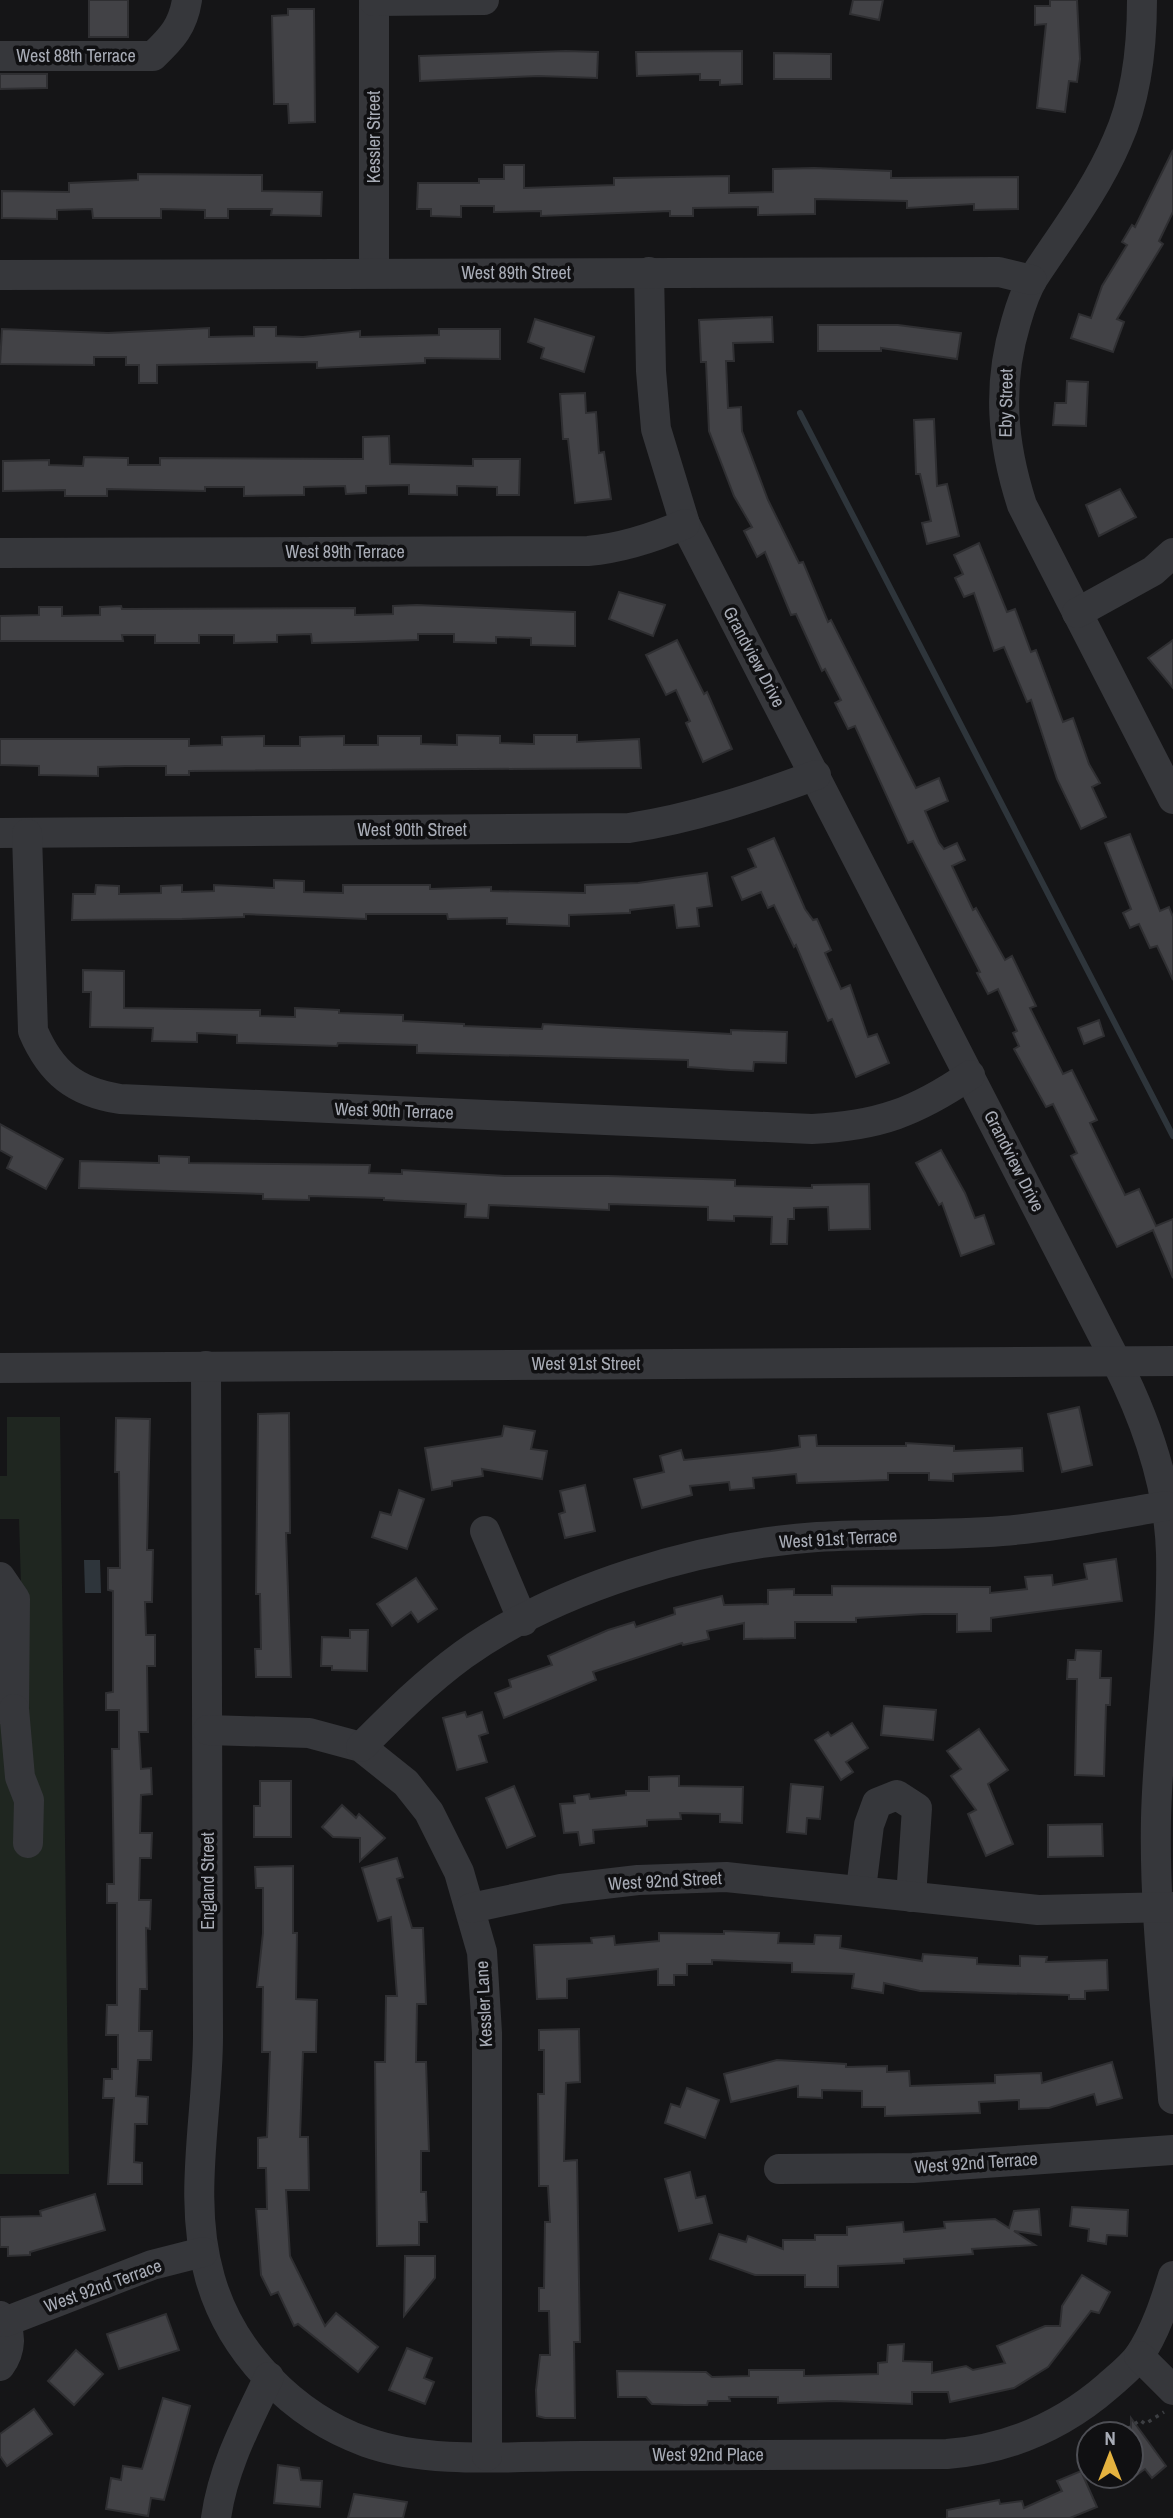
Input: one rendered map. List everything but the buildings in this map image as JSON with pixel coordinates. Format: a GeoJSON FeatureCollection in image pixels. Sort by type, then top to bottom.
{"type":"FeatureCollection","features":[{"type":"Feature","properties":{"kind":"street","name":"West 88th Terrace"},"geometry":{"type":"LineString","coordinates":[[0,56],[153,56],[173,37],[184,20],[187,0]]}},
{"type":"Feature","properties":{"kind":"street"},"geometry":{"type":"LineString","coordinates":[[374,0],[484,0]]}},
{"type":"Feature","properties":{"kind":"street","name":"Kessler Street"},"geometry":{"type":"LineString","coordinates":[[374,0],[374,274]]}},
{"type":"Feature","properties":{"kind":"street","name":"Eby Street"},"geometry":{"type":"LineString","coordinates":[[1142,0],[1136,75],[1118,140],[1099,177],[1032,280],[1008,348],[1003,427],[1009,464],[1022,505],[1173,799]]}},
{"type":"Feature","properties":{"kind":"street","name":"Grandview Drive"},"geometry":{"type":"LineString","coordinates":[[649,272],[651,371],[656,429],[685,524],[1116,1361],[1153,1449],[1171,1550],[1171,1606],[1156,1820],[1166,1908],[1173,2099]]}},
{"type":"Feature","properties":{"kind":"street","name":"West 89th Street"},"geometry":{"type":"LineString","coordinates":[[0,275],[999,272],[1032,280]]}},
{"type":"Feature","properties":{"kind":"street","name":"West 89th Terrace"},"geometry":{"type":"LineString","coordinates":[[0,553],[588,551],[614,548],[685,524]]}},
{"type":"Feature","properties":{"kind":"street"},"geometry":{"type":"LineString","coordinates":[[1077,613],[1153,571],[1173,553]]}},
{"type":"Feature","properties":{"kind":"street","name":"West 90th Street"},"geometry":{"type":"LineString","coordinates":[[13,833],[629,828],[679,820],[721,809],[816,775]]}},
{"type":"Feature","properties":{"kind":"street","name":"West 90th Terrace"},"geometry":{"type":"LineString","coordinates":[[13,833],[33,1031],[43,1055],[59,1074],[95,1095],[120,1099],[812,1129],[851,1127],[890,1119],[932,1101],[970,1075]]}},
{"type":"Feature","properties":{"kind":"street","name":"West 91st Street"},"geometry":{"type":"LineString","coordinates":[[0,1368],[1173,1361]]}},
{"type":"Feature","properties":{"kind":"street","name":"England Street"},"geometry":{"type":"LineString","coordinates":[[206,1367],[208,2045],[200,2224],[203,2252],[211,2282],[234,2332],[269,2377]]}},
{"type":"Feature","properties":{"kind":"street","name":"West 91st Terrace"},"geometry":{"type":"LineString","coordinates":[[361,1747],[424,1685],[465,1653],[523,1621],[597,1586],[671,1562],[738,1547],[816,1537],[1006,1531],[1165,1506]]}},
{"type":"Feature","properties":{"kind":"street"},"geometry":{"type":"LineString","coordinates":[[485,1531],[523,1621]]}},
{"type":"Feature","properties":{"kind":"street"},"geometry":{"type":"LineString","coordinates":[[0,1577],[15,1599],[7,1709],[20,1777],[29,1800],[28,1843]]}},
{"type":"Feature","properties":{"kind":"street","name":"Kessler Lane"},"geometry":{"type":"LineString","coordinates":[[208,1730],[309,1733],[361,1747],[406,1783],[429,1812],[444,1837],[471,1908],[482,1952],[487,2033],[487,2456]]}},
{"type":"Feature","properties":{"kind":"street"},"geometry":{"type":"LineString","coordinates":[[861,1889],[869,1825],[877,1803],[897,1795],[917,1808],[911,1897]]}},
{"type":"Feature","properties":{"kind":"street","name":"West 92nd Street"},"geometry":{"type":"LineString","coordinates":[[471,1908],[561,1889],[660,1878],[726,1877],[861,1889],[1038,1910],[1166,1908]]}},
{"type":"Feature","properties":{"kind":"street","name":"West 92nd Terrace"},"geometry":{"type":"LineString","coordinates":[[779,2169],[913,2168],[1173,2150]]}},
{"type":"Feature","properties":{"kind":"street","name":"West 92nd Terrace"},"geometry":{"type":"LineString","coordinates":[[0,2366],[9,2346],[2,2319],[152,2265],[203,2252]]}},
{"type":"Feature","properties":{"kind":"street"},"geometry":{"type":"LineString","coordinates":[[1170,2400],[1139,2356],[1173,2276]]}},
{"type":"Feature","properties":{"kind":"street","name":"West 92nd Place"},"geometry":{"type":"LineString","coordinates":[[269,2377],[310,2413],[363,2441],[406,2452],[487,2456],[933,2455],[979,2451],[1021,2440],[1056,2424],[1088,2403],[1139,2356]]}},
{"type":"Feature","properties":{"kind":"street"},"geometry":{"type":"LineString","coordinates":[[216,2518],[235,2446],[269,2377]]}},
{"type":"Feature","properties":{"kind":"path"},"geometry":{"type":"LineString","coordinates":[[1145,2424],[1170,2400]]}},
{"type":"Feature","properties":{"kind":"shaded area"},"geometry":{"type":"Polygon","coordinates":[[[7,1417],[60,1417],[69,2174],[0,2174],[0,1585],[21,1585],[19,1519],[0,1519],[0,1476],[7,1476],[7,1417]]]}},
{"type":"Feature","properties":{"kind":"shaded area"},"geometry":{"type":"Polygon","coordinates":[[[84,1560],[100,1560],[101,1593],[85,1593],[84,1560]]]}},
{"type":"Feature","properties":{"kind":"waterway"},"geometry":{"type":"LineString","coordinates":[[800,413],[1173,1136]]}}]}
